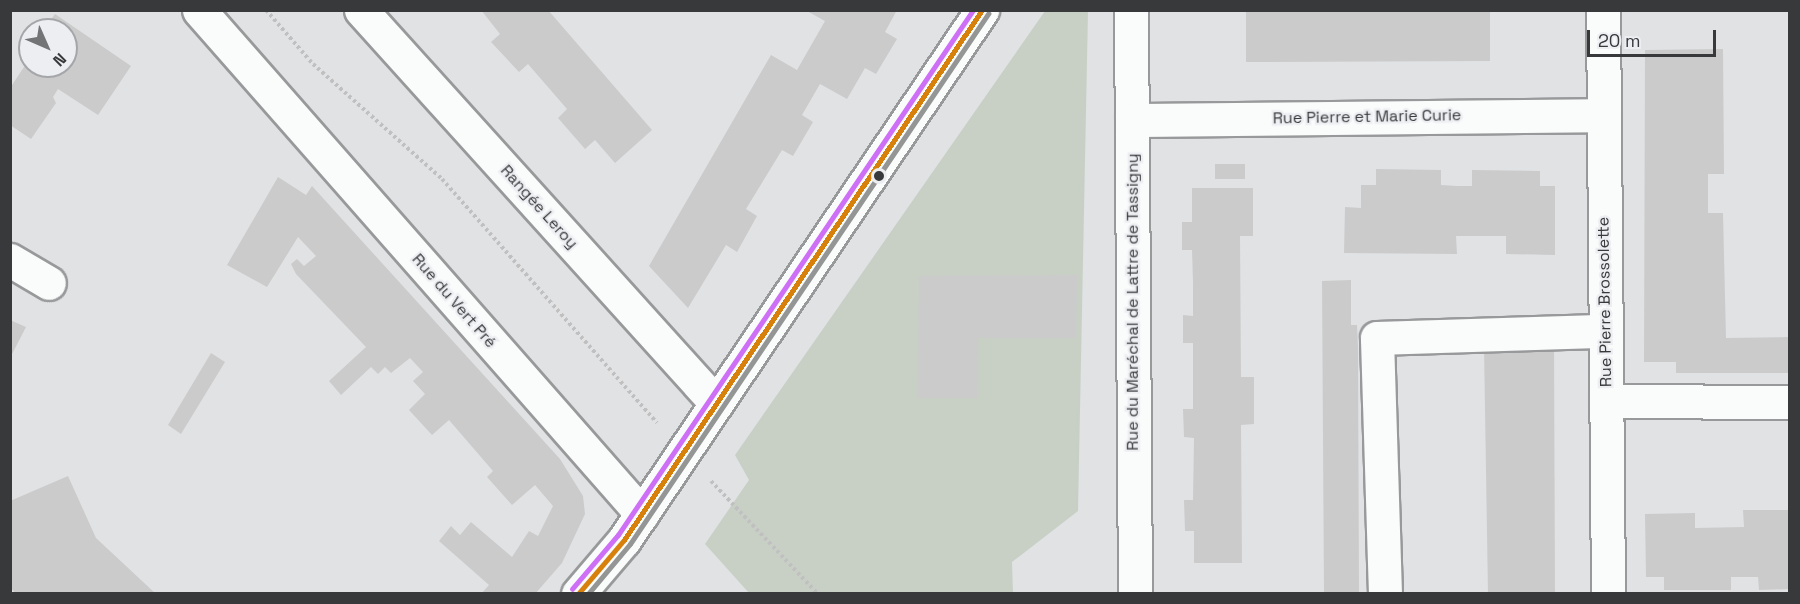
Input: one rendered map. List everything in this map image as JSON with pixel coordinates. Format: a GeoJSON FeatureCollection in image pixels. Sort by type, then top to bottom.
{"type":"FeatureCollection","features":[{"type":"Feature","properties":{"kind":"street","name":"Rue du Vert Pré"},"geometry":{"type":"LineString","coordinates":[[199,10],[642,514]]}},
{"type":"Feature","properties":{"kind":"street","name":"Rangée Leroy"},"geometry":{"type":"LineString","coordinates":[[361,10],[716,403]]}},
{"type":"Feature","properties":{"kind":"street"},"geometry":{"type":"LineString","coordinates":[[578,594],[642,514],[982,10]]}},
{"type":"Feature","properties":{"kind":"street","name":"Rue du Maréchal de Lattre de Tassigny"},"geometry":{"type":"LineString","coordinates":[[1131,10],[1135,594]]}},
{"type":"Feature","properties":{"kind":"street","name":"Rue Pierre Brossolette"},"geometry":{"type":"LineString","coordinates":[[1603,10],[1608,594]]}},
{"type":"Feature","properties":{"kind":"street","name":"Rue Pierre et Marie Curie"},"geometry":{"type":"LineString","coordinates":[[1132,120],[1603,115]]}},
{"type":"Feature","properties":{"kind":"street"},"geometry":{"type":"LineString","coordinates":[[10,260],[49,283]]}},
{"type":"Feature","properties":{"kind":"street"},"geometry":{"type":"LineString","coordinates":[[1385,594],[1377,338],[1605,331]]}},
{"type":"Feature","properties":{"kind":"street"},"geometry":{"type":"LineString","coordinates":[[1606,401],[1790,402]]}},
{"type":"Feature","properties":{"kind":"path"},"geometry":{"type":"LineString","coordinates":[[266,10],[314,64],[442,179],[682,453],[818,594]]}},
{"type":"Feature","properties":{"kind":"shaded area"},"geometry":{"type":"Polygon","coordinates":[[[1045,11],[1088,11],[1078,511],[1012,562],[1013,593],[749,593],[705,544],[749,480],[735,455],[1045,11]]]}},
{"type":"Feature","properties":{"kind":"building"},"geometry":{"type":"Polygon","coordinates":[[[481,10],[548,10],[652,130],[615,163],[595,140],[585,149],[558,118],[567,109],[528,64],[519,72],[491,42],[500,34],[481,10]]]}},
{"type":"Feature","properties":{"kind":"building"},"geometry":{"type":"Polygon","coordinates":[[[805,10],[897,10],[885,32],[897,39],[876,74],[865,68],[847,99],[820,84],[802,115],[813,122],[793,156],[782,150],[746,209],[757,216],[737,252],[726,245],[688,308],[649,266],[771,55],[797,70],[825,21],[805,10]]]}},
{"type":"Feature","properties":{"kind":"building"},"geometry":{"type":"Polygon","coordinates":[[[1246,10],[1490,10],[1490,61],[1246,62],[1246,10]]]}},
{"type":"Feature","properties":{"kind":"building"},"geometry":{"type":"Polygon","coordinates":[[[78,30],[131,66],[98,115],[58,89],[53,97],[56,103],[31,139],[10,125],[10,88],[18,76],[18,78],[78,78],[78,30]]]}},
{"type":"Feature","properties":{"kind":"building"},"geometry":{"type":"Polygon","coordinates":[[[1723,49],[1724,174],[1708,174],[1708,213],[1723,213],[1726,338],[1790,337],[1790,373],[1676,373],[1676,362],[1644,362],[1645,50],[1723,49]]]}},
{"type":"Feature","properties":{"kind":"building"},"geometry":{"type":"Polygon","coordinates":[[[1215,164],[1245,164],[1245,179],[1215,179],[1215,164]]]}},
{"type":"Feature","properties":{"kind":"building"},"geometry":{"type":"Polygon","coordinates":[[[1376,169],[1441,170],[1441,185],[1457,186],[1472,186],[1472,170],[1540,171],[1540,186],[1555,186],[1555,255],[1506,254],[1506,236],[1456,236],[1457,254],[1344,253],[1345,207],[1361,208],[1361,185],[1376,185],[1376,169]]]}},
{"type":"Feature","properties":{"kind":"building"},"geometry":{"type":"Polygon","coordinates":[[[278,177],[306,195],[312,186],[560,459],[583,496],[585,514],[562,563],[535,594],[481,594],[489,585],[439,541],[451,526],[460,535],[471,522],[512,557],[529,531],[538,536],[553,506],[535,485],[512,505],[487,477],[493,471],[449,420],[432,435],[409,410],[425,394],[413,381],[423,372],[410,358],[391,373],[385,367],[378,374],[371,367],[341,395],[329,381],[366,347],[296,274],[291,264],[297,259],[304,266],[316,256],[298,237],[267,287],[227,265],[278,177]]]}},
{"type":"Feature","properties":{"kind":"building"},"geometry":{"type":"Polygon","coordinates":[[[1192,188],[1253,188],[1253,236],[1240,236],[1241,377],[1254,377],[1254,424],[1241,425],[1242,563],[1194,563],[1194,531],[1185,531],[1184,500],[1193,500],[1194,438],[1184,437],[1183,409],[1193,409],[1193,343],[1183,343],[1183,315],[1193,316],[1193,282],[1192,250],[1182,250],[1182,222],[1192,222],[1192,188]]]}},
{"type":"Feature","properties":{"kind":"building"},"geometry":{"type":"Polygon","coordinates":[[[1077,275],[1076,338],[978,338],[977,398],[918,398],[919,276],[1077,275]]]}},
{"type":"Feature","properties":{"kind":"building"},"geometry":{"type":"Polygon","coordinates":[[[1351,280],[1351,325],[1357,325],[1358,347],[1359,594],[1324,594],[1322,281],[1351,280]]]}},
{"type":"Feature","properties":{"kind":"building"},"geometry":{"type":"Polygon","coordinates":[[[10,320],[26,327],[10,358],[10,320]]]}},
{"type":"Feature","properties":{"kind":"building"},"geometry":{"type":"Polygon","coordinates":[[[1484,346],[1554,346],[1555,594],[1488,594],[1484,346]]]}},
{"type":"Feature","properties":{"kind":"building"},"geometry":{"type":"Polygon","coordinates":[[[211,353],[225,362],[181,434],[168,425],[211,353]]]}},
{"type":"Feature","properties":{"kind":"building"},"geometry":{"type":"Polygon","coordinates":[[[68,476],[96,538],[156,594],[16,594],[10,587],[10,501],[68,476]]]}},
{"type":"Feature","properties":{"kind":"building"},"geometry":{"type":"Polygon","coordinates":[[[1743,510],[1790,510],[1790,589],[1759,590],[1758,577],[1731,577],[1731,590],[1664,590],[1664,577],[1646,577],[1645,514],[1695,513],[1695,528],[1744,527],[1743,510]]]}},
{"type":"Feature","properties":{"kind":"transit line"},"geometry":{"type":"LineString","coordinates":[[572,589],[618,535],[973,10]]}},
{"type":"Feature","properties":{"kind":"transit line"},"geometry":{"type":"LineString","coordinates":[[578,594],[624,540],[982,10]]}},
{"type":"Feature","properties":{"kind":"transit line"},"geometry":{"type":"LineString","coordinates":[[588,594],[630,544],[988,14]]}}]}
